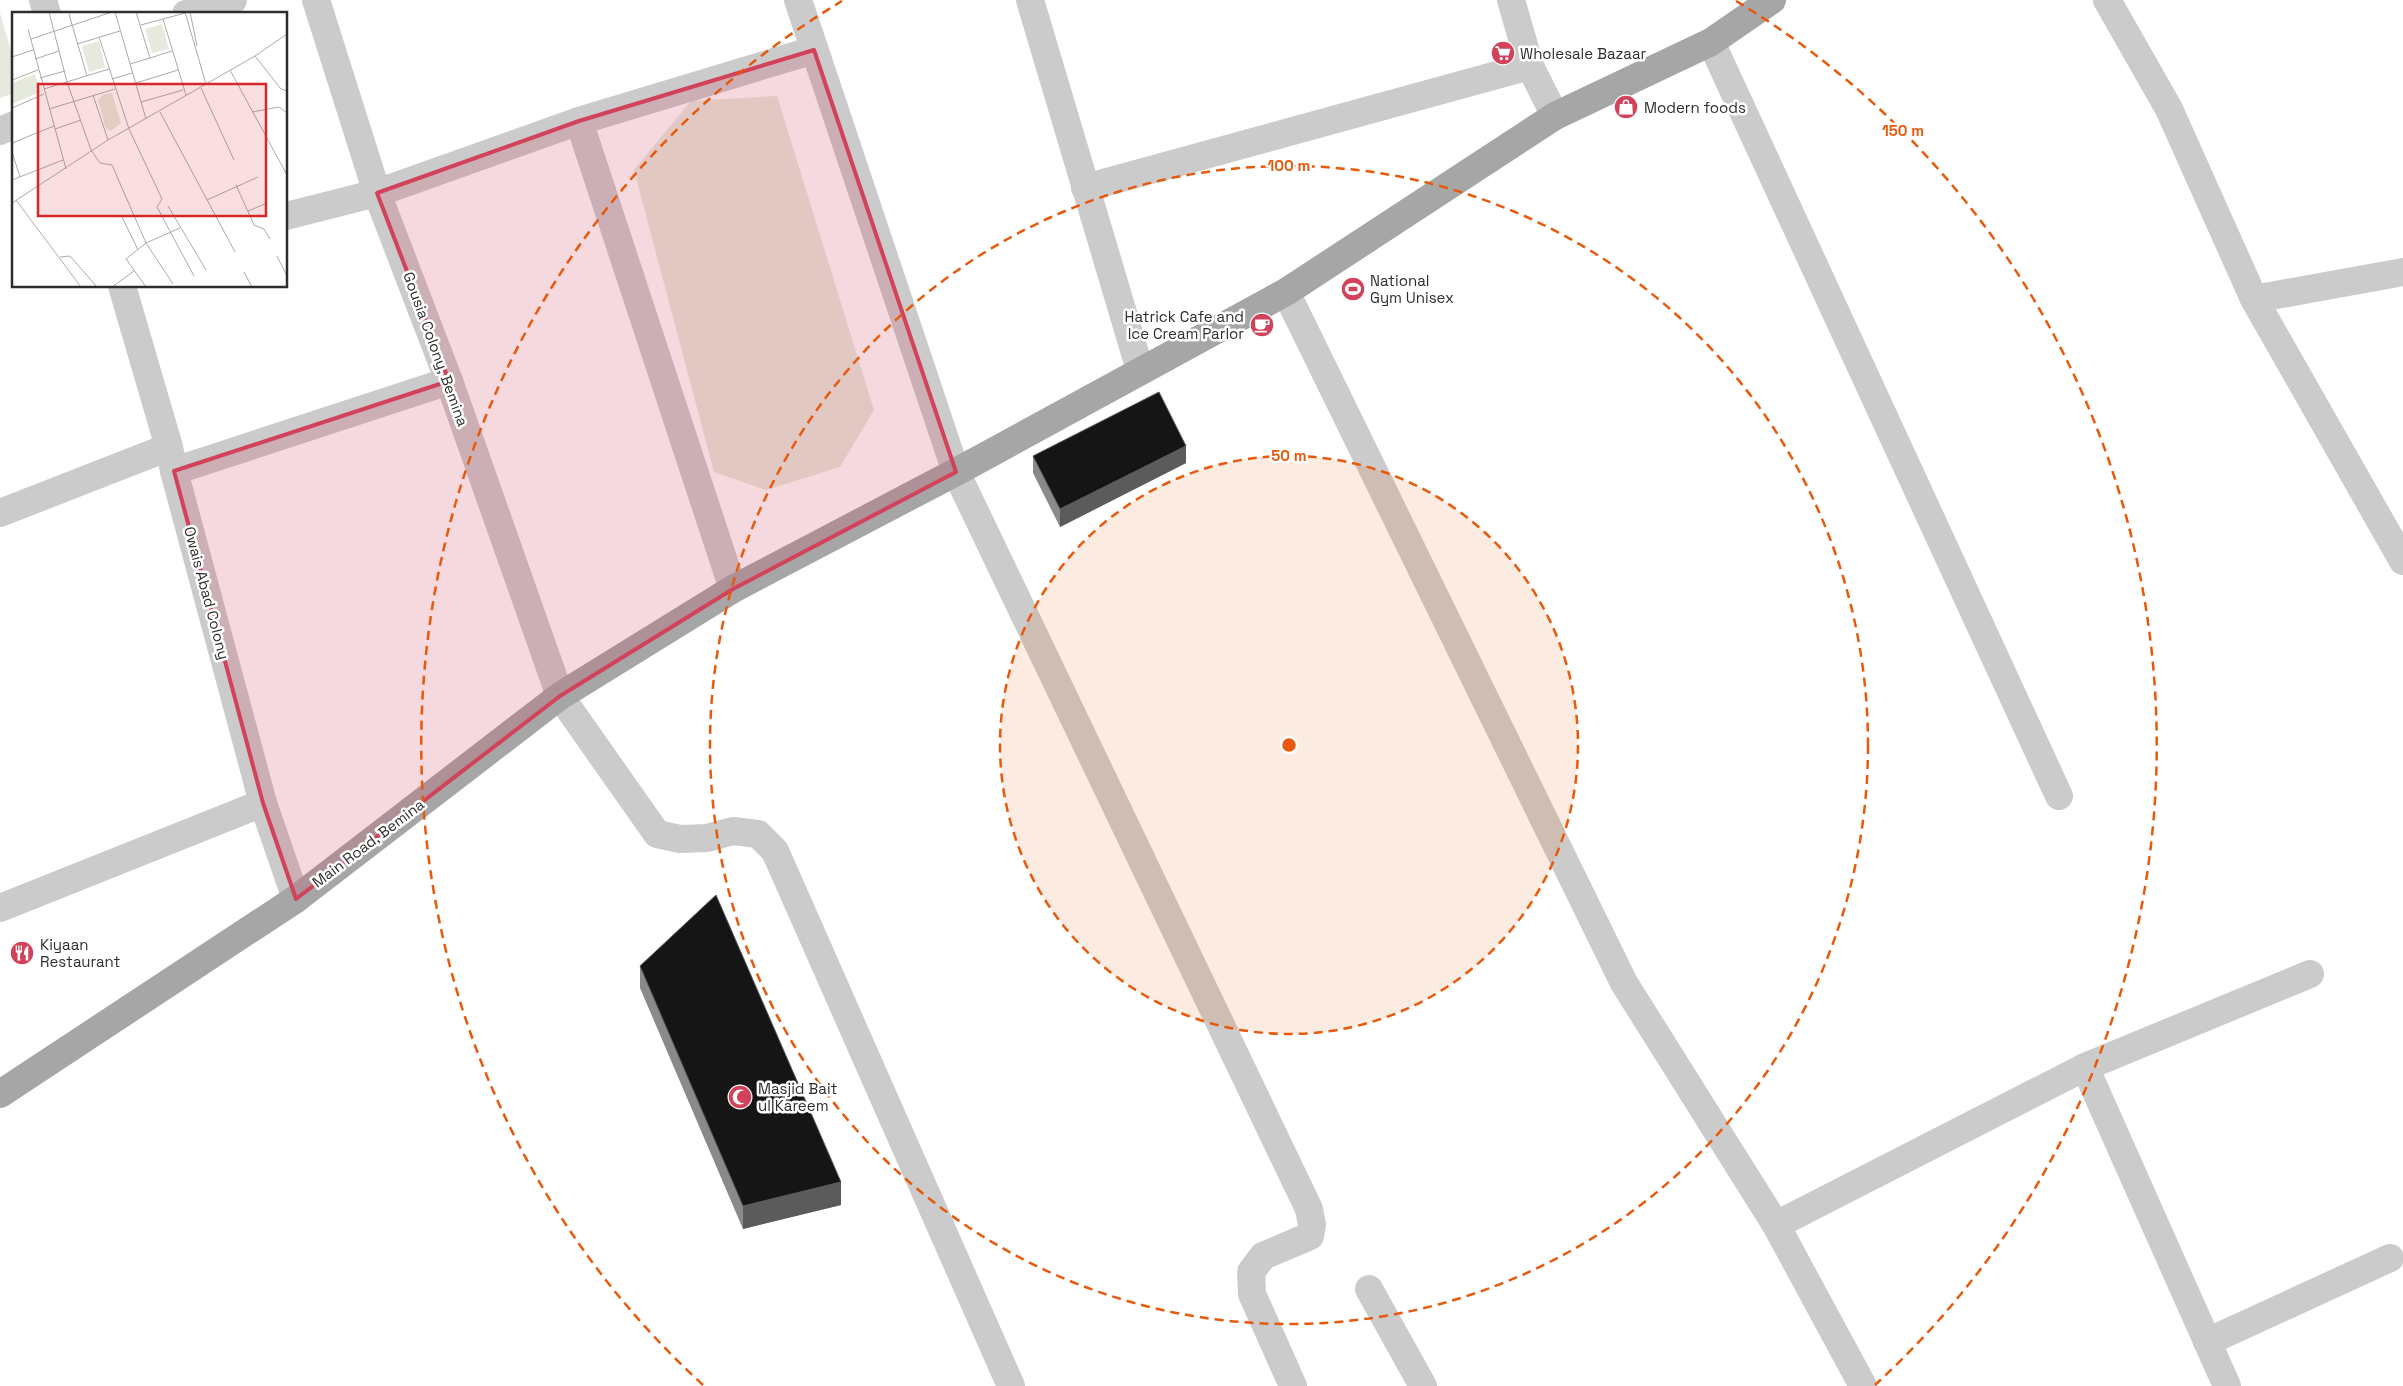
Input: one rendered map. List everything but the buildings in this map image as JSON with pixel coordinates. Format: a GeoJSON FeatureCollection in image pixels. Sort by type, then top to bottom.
{"type":"FeatureCollection","features":[{"type":"Feature","properties":{"kind":"main road","name":"Main Road, Bemina"},"geometry":{"type":"LineString","coordinates":[[0,1094],[296,899],[560,696],[733,589],[956,472],[1286,292],[1556,116],[1712,42],[1767,2]]}},
{"type":"Feature","properties":{"kind":"street"},"geometry":{"type":"LineString","coordinates":[[193,12],[233,0]]}},
{"type":"Feature","properties":{"kind":"street","name":"Gousia Colony, Bemina"},"geometry":{"type":"LineString","coordinates":[[316,0],[377,193],[449,381],[560,696],[657,834],[680,839],[707,838],[734,831],[758,834],[775,850],[1012,1386]]}},
{"type":"Feature","properties":{"kind":"street"},"geometry":{"type":"LineString","coordinates":[[798,0],[956,472],[1309,1209],[1312,1225],[1310,1236],[1263,1256],[1250,1272],[1252,1294],[1293,1386]]}},
{"type":"Feature","properties":{"kind":"street"},"geometry":{"type":"LineString","coordinates":[[1030,0],[1140,370]]}},
{"type":"Feature","properties":{"kind":"street"},"geometry":{"type":"LineString","coordinates":[[1511,0],[1530,66],[1556,116]]}},
{"type":"Feature","properties":{"kind":"street"},"geometry":{"type":"LineString","coordinates":[[2107,0],[2169,108],[2254,299],[2403,561]]}},
{"type":"Feature","properties":{"kind":"street"},"geometry":{"type":"LineString","coordinates":[[1712,42],[2059,796]]}},
{"type":"Feature","properties":{"kind":"street"},"geometry":{"type":"LineString","coordinates":[[288,215],[377,193],[579,121],[814,50]]}},
{"type":"Feature","properties":{"kind":"street"},"geometry":{"type":"LineString","coordinates":[[1086,188],[1530,66]]}},
{"type":"Feature","properties":{"kind":"street"},"geometry":{"type":"LineString","coordinates":[[579,121],[733,589]]}},
{"type":"Feature","properties":{"kind":"street"},"geometry":{"type":"LineString","coordinates":[[0,131],[12,126]]}},
{"type":"Feature","properties":{"kind":"street"},"geometry":{"type":"LineString","coordinates":[[2254,299],[2403,272]]}},
{"type":"Feature","properties":{"kind":"street","name":"Owais Abad Colony"},"geometry":{"type":"LineString","coordinates":[[123,288],[172,459],[263,803],[296,899]]}},
{"type":"Feature","properties":{"kind":"street"},"geometry":{"type":"LineString","coordinates":[[1286,292],[1624,983],[1776,1225],[1863,1386]]}},
{"type":"Feature","properties":{"kind":"street"},"geometry":{"type":"LineString","coordinates":[[0,513],[172,459],[449,381]]}},
{"type":"Feature","properties":{"kind":"street"},"geometry":{"type":"LineString","coordinates":[[0,908],[263,803]]}},
{"type":"Feature","properties":{"kind":"street"},"geometry":{"type":"LineString","coordinates":[[1776,1225],[2085,1068],[2310,974]]}},
{"type":"Feature","properties":{"kind":"street"},"geometry":{"type":"LineString","coordinates":[[2085,1068],[2227,1386]]}},
{"type":"Feature","properties":{"kind":"street"},"geometry":{"type":"LineString","coordinates":[[2207,1342],[2390,1258]]}},
{"type":"Feature","properties":{"kind":"street"},"geometry":{"type":"LineString","coordinates":[[1369,1289],[1423,1386]]}},
{"type":"Feature","properties":{"kind":"highlighted area"},"geometry":{"type":"Polygon","coordinates":[[[814,50],[956,472],[733,589],[560,696],[296,899],[263,803],[174,471],[449,381],[377,193],[579,121],[814,50]]]}},
{"type":"Feature","properties":{"kind":"shaded area"},"geometry":{"type":"Polygon","coordinates":[[[0,13],[12,54],[12,94],[0,98],[0,13]]]}},
{"type":"Feature","properties":{"kind":"shaded area"},"geometry":{"type":"Polygon","coordinates":[[[777,96],[874,410],[840,467],[766,490],[714,472],[634,170],[691,101],[777,96]]]}},
{"type":"Feature","properties":{"kind":"place","name":"Wholesale Bazaar"},"geometry":{"type":"Point","coordinates":[1503,53]}},
{"type":"Feature","properties":{"kind":"place","name":"Modern foods"},"geometry":{"type":"Point","coordinates":[1626,107]}},
{"type":"Feature","properties":{"kind":"place","name":"National Gym Unisex"},"geometry":{"type":"Point","coordinates":[1353,289]}},
{"type":"Feature","properties":{"kind":"place","name":"Hatrick Cafe and Ice Cream Parlor"},"geometry":{"type":"Point","coordinates":[1262,325]}},
{"type":"Feature","properties":{"kind":"place","name":"Kiyaan Restaurant"},"geometry":{"type":"Point","coordinates":[22,953]}},
{"type":"Feature","properties":{"kind":"place","name":"Masjid Bait ul Kareem"},"geometry":{"type":"Point","coordinates":[740,1097]}}]}
